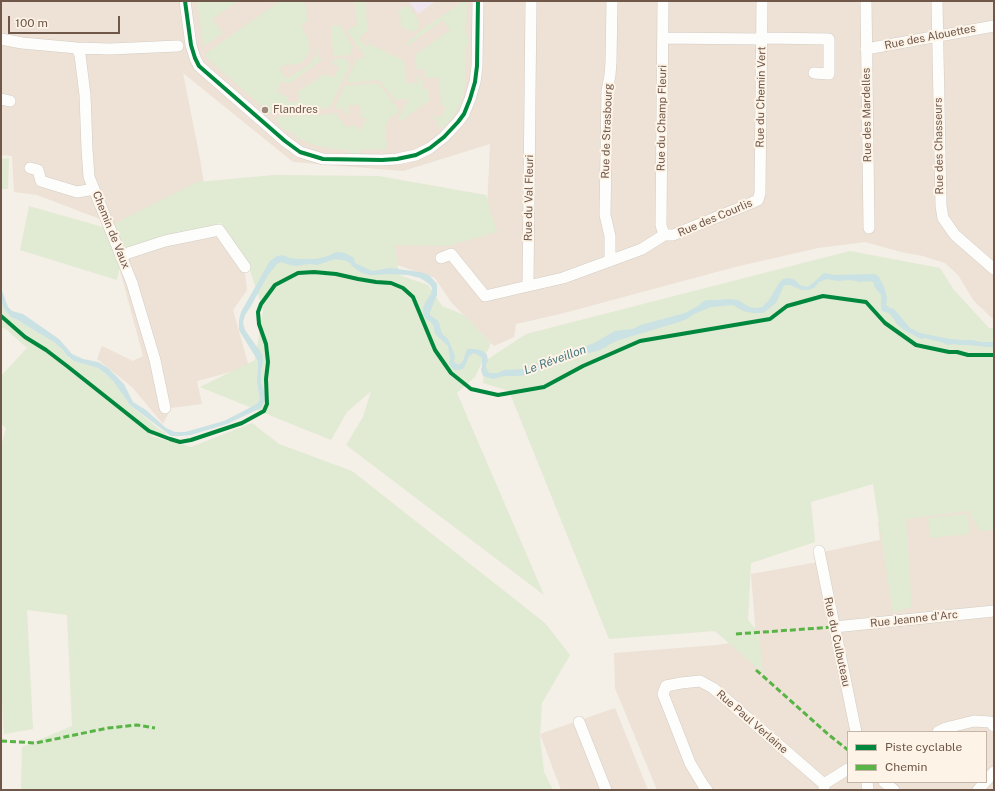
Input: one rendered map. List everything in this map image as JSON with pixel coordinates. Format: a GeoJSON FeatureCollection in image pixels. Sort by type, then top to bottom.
{"type":"FeatureCollection","features":[{"type":"Feature","properties":{"kind":"street"},"geometry":{"type":"LineString","coordinates":[[185,1],[191,45],[194,58],[199,66],[285,141],[300,152],[322,159],[382,160],[416,155],[430,148],[444,137],[464,114],[475,82],[477,66],[478,1]]}},
{"type":"Feature","properties":{"kind":"street","name":"Rue du Val Fleuri"},"geometry":{"type":"LineString","coordinates":[[528,286],[532,1]]}},
{"type":"Feature","properties":{"kind":"street","name":"Rue de Strasbourg"},"geometry":{"type":"LineString","coordinates":[[610,261],[610,236],[605,215],[607,92],[611,62],[612,1]]}},
{"type":"Feature","properties":{"kind":"street","name":"Rue du Champ Fleuri"},"geometry":{"type":"LineString","coordinates":[[663,1],[661,225],[664,235]]}},
{"type":"Feature","properties":{"kind":"street","name":"Rue du Chemin Vert"},"geometry":{"type":"LineString","coordinates":[[760,193],[762,1]]}},
{"type":"Feature","properties":{"kind":"street","name":"Rue des Mardelles"},"geometry":{"type":"LineString","coordinates":[[866,1],[868,228]]}},
{"type":"Feature","properties":{"kind":"street","name":"Rue des Chasseurs"},"geometry":{"type":"LineString","coordinates":[[937,1],[940,206],[943,218],[955,235],[994,269]]}},
{"type":"Feature","properties":{"kind":"street","name":"Rue des Alouettes"},"geometry":{"type":"LineString","coordinates":[[866,49],[994,26]]}},
{"type":"Feature","properties":{"kind":"street"},"geometry":{"type":"LineString","coordinates":[[663,38],[761,40],[768,38],[829,39],[829,74],[814,74]]}},
{"type":"Feature","properties":{"kind":"street"},"geometry":{"type":"LineString","coordinates":[[1,39],[22,43],[77,48],[110,49],[178,46]]}},
{"type":"Feature","properties":{"kind":"street","name":"Chemin de Vaux"},"geometry":{"type":"LineString","coordinates":[[77,48],[80,55],[85,95],[89,177],[132,283],[155,360],[165,408]]}},
{"type":"Feature","properties":{"kind":"street"},"geometry":{"type":"LineString","coordinates":[[30,168],[38,170],[41,181],[78,192],[94,189]]}},
{"type":"Feature","properties":{"kind":"street","name":"Rue des Courlis"},"geometry":{"type":"LineString","coordinates":[[664,235],[673,235],[749,204],[758,200],[760,193]]}},
{"type":"Feature","properties":{"kind":"street"},"geometry":{"type":"LineString","coordinates":[[122,257],[128,253],[165,241],[219,230],[245,267]]}},
{"type":"Feature","properties":{"kind":"street"},"geometry":{"type":"LineString","coordinates":[[442,258],[451,254],[485,296],[562,278],[642,249],[664,235]]}},
{"type":"Feature","properties":{"kind":"street","name":"Rue du Culbuteau"},"geometry":{"type":"LineString","coordinates":[[818,551],[856,731]]}},
{"type":"Feature","properties":{"kind":"street","name":"Rue Jeanne d'Arc"},"geometry":{"type":"LineString","coordinates":[[834,627],[994,611]]}},
{"type":"Feature","properties":{"kind":"street","name":"Rue Paul Verlaine"},"geometry":{"type":"LineString","coordinates":[[707,790],[702,785],[690,763],[664,694],[666,686],[700,681],[713,688],[824,787],[847,770]]}},
{"type":"Feature","properties":{"kind":"street"},"geometry":{"type":"LineString","coordinates":[[940,731],[974,721],[990,722],[994,726]]}},
{"type":"Feature","properties":{"kind":"street"},"geometry":{"type":"LineString","coordinates":[[579,722],[606,790]]}},
{"type":"Feature","properties":{"kind":"street"},"geometry":{"type":"LineString","coordinates":[[987,781],[994,772]]}},
{"type":"Feature","properties":{"kind":"street"},"geometry":{"type":"LineString","coordinates":[[885,783],[894,790]]}},
{"type":"Feature","properties":{"kind":"shaded area"},"geometry":{"type":"Polygon","coordinates":[[[1,1],[994,1],[994,320],[974,301],[958,275],[945,263],[865,242],[818,248],[735,267],[564,313],[516,324],[514,337],[494,346],[451,302],[435,278],[380,259],[398,235],[486,230],[490,144],[403,171],[293,162],[183,73],[200,159],[211,228],[245,273],[247,290],[233,310],[249,367],[197,381],[202,404],[171,408],[163,424],[132,387],[97,359],[102,346],[133,361],[143,356],[115,252],[100,219],[37,195],[14,192],[12,156],[1,155],[1,1]]]}},
{"type":"Feature","properties":{"kind":"shaded area"},"geometry":{"type":"Polygon","coordinates":[[[409,1],[436,1],[418,14],[409,1]]]}},
{"type":"Feature","properties":{"kind":"shaded area"},"geometry":{"type":"Polygon","coordinates":[[[990,508],[994,533],[994,790],[657,790],[615,688],[614,653],[717,645],[756,639],[751,574],[824,561],[823,552],[880,540],[878,522],[990,508]]]}},
{"type":"Feature","properties":{"kind":"shaded area"},"geometry":{"type":"Polygon","coordinates":[[[615,708],[648,790],[561,790],[540,734],[615,708]]]}},
{"type":"Feature","properties":{"kind":"green space"},"geometry":{"type":"Polygon","coordinates":[[[197,1],[238,1],[212,19],[223,33],[206,45],[203,44],[197,1]]]}},
{"type":"Feature","properties":{"kind":"green space"},"geometry":{"type":"Polygon","coordinates":[[[280,1],[304,1],[306,5],[307,22],[302,23],[303,32],[308,37],[309,51],[306,58],[301,63],[294,65],[287,64],[279,69],[287,79],[312,62],[316,53],[316,48],[318,49],[318,58],[321,58],[321,62],[290,84],[282,81],[277,92],[287,96],[287,102],[299,102],[297,92],[325,74],[334,78],[339,67],[332,64],[333,60],[345,58],[350,65],[330,107],[313,110],[270,113],[206,56],[206,53],[280,1]]]}},
{"type":"Feature","properties":{"kind":"green space"},"geometry":{"type":"Polygon","coordinates":[[[354,1],[365,1],[368,32],[359,37],[366,47],[370,43],[371,45],[404,60],[406,83],[418,83],[419,75],[420,79],[422,79],[422,89],[428,89],[429,102],[399,122],[398,120],[407,99],[395,100],[379,80],[346,82],[357,59],[364,58],[365,56],[347,31],[357,25],[354,1]]]}},
{"type":"Feature","properties":{"kind":"green space"},"geometry":{"type":"Polygon","coordinates":[[[463,1],[467,1],[466,34],[469,42],[466,48],[466,81],[461,101],[452,120],[449,120],[450,121],[443,128],[438,126],[438,123],[432,116],[441,118],[446,107],[440,104],[439,78],[425,78],[425,70],[417,70],[415,55],[450,30],[443,20],[407,46],[406,43],[417,35],[416,34],[463,1]]]}},
{"type":"Feature","properties":{"kind":"green space"},"geometry":{"type":"Polygon","coordinates":[[[408,6],[411,8],[419,22],[418,29],[413,32],[402,27],[400,21],[401,16],[397,13],[403,7],[408,6]]]}},
{"type":"Feature","properties":{"kind":"green space"},"geometry":{"type":"Polygon","coordinates":[[[340,25],[353,47],[350,55],[333,56],[331,26],[340,25]]]}},
{"type":"Feature","properties":{"kind":"green space"},"geometry":{"type":"Polygon","coordinates":[[[378,83],[399,110],[397,115],[390,117],[385,127],[386,141],[388,144],[385,150],[361,149],[360,155],[349,154],[349,150],[332,149],[311,144],[281,128],[278,120],[276,119],[278,117],[333,114],[336,112],[337,116],[347,128],[352,125],[361,130],[366,119],[360,116],[360,105],[348,106],[348,115],[342,108],[335,108],[344,86],[378,83]]]}},
{"type":"Feature","properties":{"kind":"green space"},"geometry":{"type":"Polygon","coordinates":[[[9,158],[8,189],[1,189],[1,159],[9,158]]]}},
{"type":"Feature","properties":{"kind":"green space"},"geometry":{"type":"Polygon","coordinates":[[[275,175],[378,176],[486,195],[497,232],[447,246],[395,245],[399,275],[428,285],[442,306],[464,315],[491,343],[475,377],[457,393],[544,595],[346,445],[363,417],[371,391],[347,412],[331,440],[200,387],[255,360],[263,310],[247,261],[221,223],[123,252],[117,280],[20,250],[29,206],[106,228],[197,182],[275,175]]]}},
{"type":"Feature","properties":{"kind":"green space"},"geometry":{"type":"Polygon","coordinates":[[[850,251],[940,268],[954,290],[989,328],[994,328],[994,530],[980,531],[969,511],[906,519],[912,607],[893,613],[873,484],[811,502],[815,542],[751,563],[748,620],[759,633],[763,673],[715,631],[609,639],[509,391],[483,383],[485,361],[526,334],[850,251]]]}},
{"type":"Feature","properties":{"kind":"green space"},"geometry":{"type":"Polygon","coordinates":[[[1,301],[4,309],[11,317],[55,343],[62,349],[67,357],[74,361],[98,368],[106,374],[113,381],[130,405],[166,433],[156,433],[151,436],[191,447],[252,423],[279,444],[352,471],[545,623],[570,655],[542,703],[540,736],[544,772],[553,790],[23,790],[21,788],[22,747],[72,726],[67,615],[27,610],[33,729],[4,734],[1,684],[1,447],[6,428],[1,424],[1,376],[27,348],[7,330],[1,327],[1,301]]]}},
{"type":"Feature","properties":{"kind":"green space"},"geometry":{"type":"Polygon","coordinates":[[[968,514],[970,534],[930,538],[928,518],[968,514]]]}},
{"type":"Feature","properties":{"kind":"water","name":"Le Réveillon"},"geometry":{"type":"Polygon","coordinates":[[[336,252],[345,253],[354,258],[355,263],[372,271],[390,268],[420,272],[429,275],[437,284],[437,295],[430,315],[437,320],[443,335],[449,341],[455,356],[454,361],[456,364],[460,364],[463,361],[467,349],[483,351],[487,355],[488,361],[486,368],[489,373],[498,373],[504,370],[523,369],[538,363],[547,362],[594,343],[615,331],[633,329],[641,325],[685,313],[708,300],[738,300],[749,307],[762,307],[769,300],[783,279],[789,278],[795,280],[800,285],[808,287],[824,273],[835,275],[875,274],[879,277],[884,287],[887,298],[886,305],[894,309],[910,328],[920,333],[950,339],[994,342],[994,347],[954,344],[947,345],[925,338],[921,339],[904,330],[896,323],[889,313],[882,311],[881,295],[874,286],[874,283],[871,281],[837,281],[827,279],[819,282],[814,288],[808,290],[802,290],[790,285],[785,285],[776,303],[763,313],[743,311],[733,305],[711,307],[694,314],[687,319],[619,340],[605,348],[602,348],[601,350],[570,358],[540,371],[532,371],[526,375],[504,376],[493,379],[483,376],[481,370],[482,358],[474,353],[469,356],[464,368],[455,370],[451,367],[449,363],[450,359],[448,346],[435,334],[434,327],[431,322],[426,319],[423,314],[423,308],[431,294],[432,288],[420,278],[408,275],[369,275],[360,272],[347,261],[335,259],[317,265],[309,264],[296,266],[281,262],[277,264],[268,275],[245,315],[243,323],[245,330],[262,354],[263,361],[261,383],[265,394],[265,400],[261,408],[227,424],[191,435],[171,436],[130,405],[113,381],[106,374],[98,368],[74,361],[55,343],[11,317],[4,309],[1,301],[1,288],[8,307],[12,311],[23,314],[59,339],[72,354],[83,359],[98,362],[108,368],[124,384],[133,402],[146,410],[166,428],[175,432],[185,432],[224,421],[257,404],[260,399],[257,382],[258,361],[239,330],[239,320],[241,312],[270,261],[277,256],[283,255],[289,258],[316,259],[336,252]]]}},
{"type":"Feature","properties":{"kind":"marked path"},"geometry":{"type":"LineString","coordinates":[[736,634],[834,627]]}},
{"type":"Feature","properties":{"kind":"marked path"},"geometry":{"type":"LineString","coordinates":[[756,670],[847,749]]}},
{"type":"Feature","properties":{"kind":"marked path"},"geometry":{"type":"LineString","coordinates":[[1,741],[36,743],[108,728],[137,725],[155,728]]}},
{"type":"Feature","properties":{"kind":"cycle path"},"geometry":{"type":"LineString","coordinates":[[185,1],[191,45],[199,66],[285,141],[300,152],[323,159],[382,160],[416,155],[430,148],[444,137],[464,114],[475,82],[477,66],[478,1]]}},
{"type":"Feature","properties":{"kind":"cycle path"},"geometry":{"type":"LineString","coordinates":[[1,316],[25,337],[46,350],[149,431],[180,442],[191,440],[242,423],[264,411],[267,404],[266,379],[268,362],[266,344],[259,324],[258,312],[261,304],[275,285],[298,273],[314,272],[336,274],[376,282],[391,283],[403,288],[413,297],[435,350],[451,373],[471,389],[498,395],[544,387],[583,366],[640,341],[770,319],[787,306],[823,296],[866,302],[885,323],[916,345],[968,355],[994,355]]}},
{"type":"Feature","properties":{"kind":"place","name":"Flandres"},"geometry":{"type":"Point","coordinates":[265,110]}}]}
